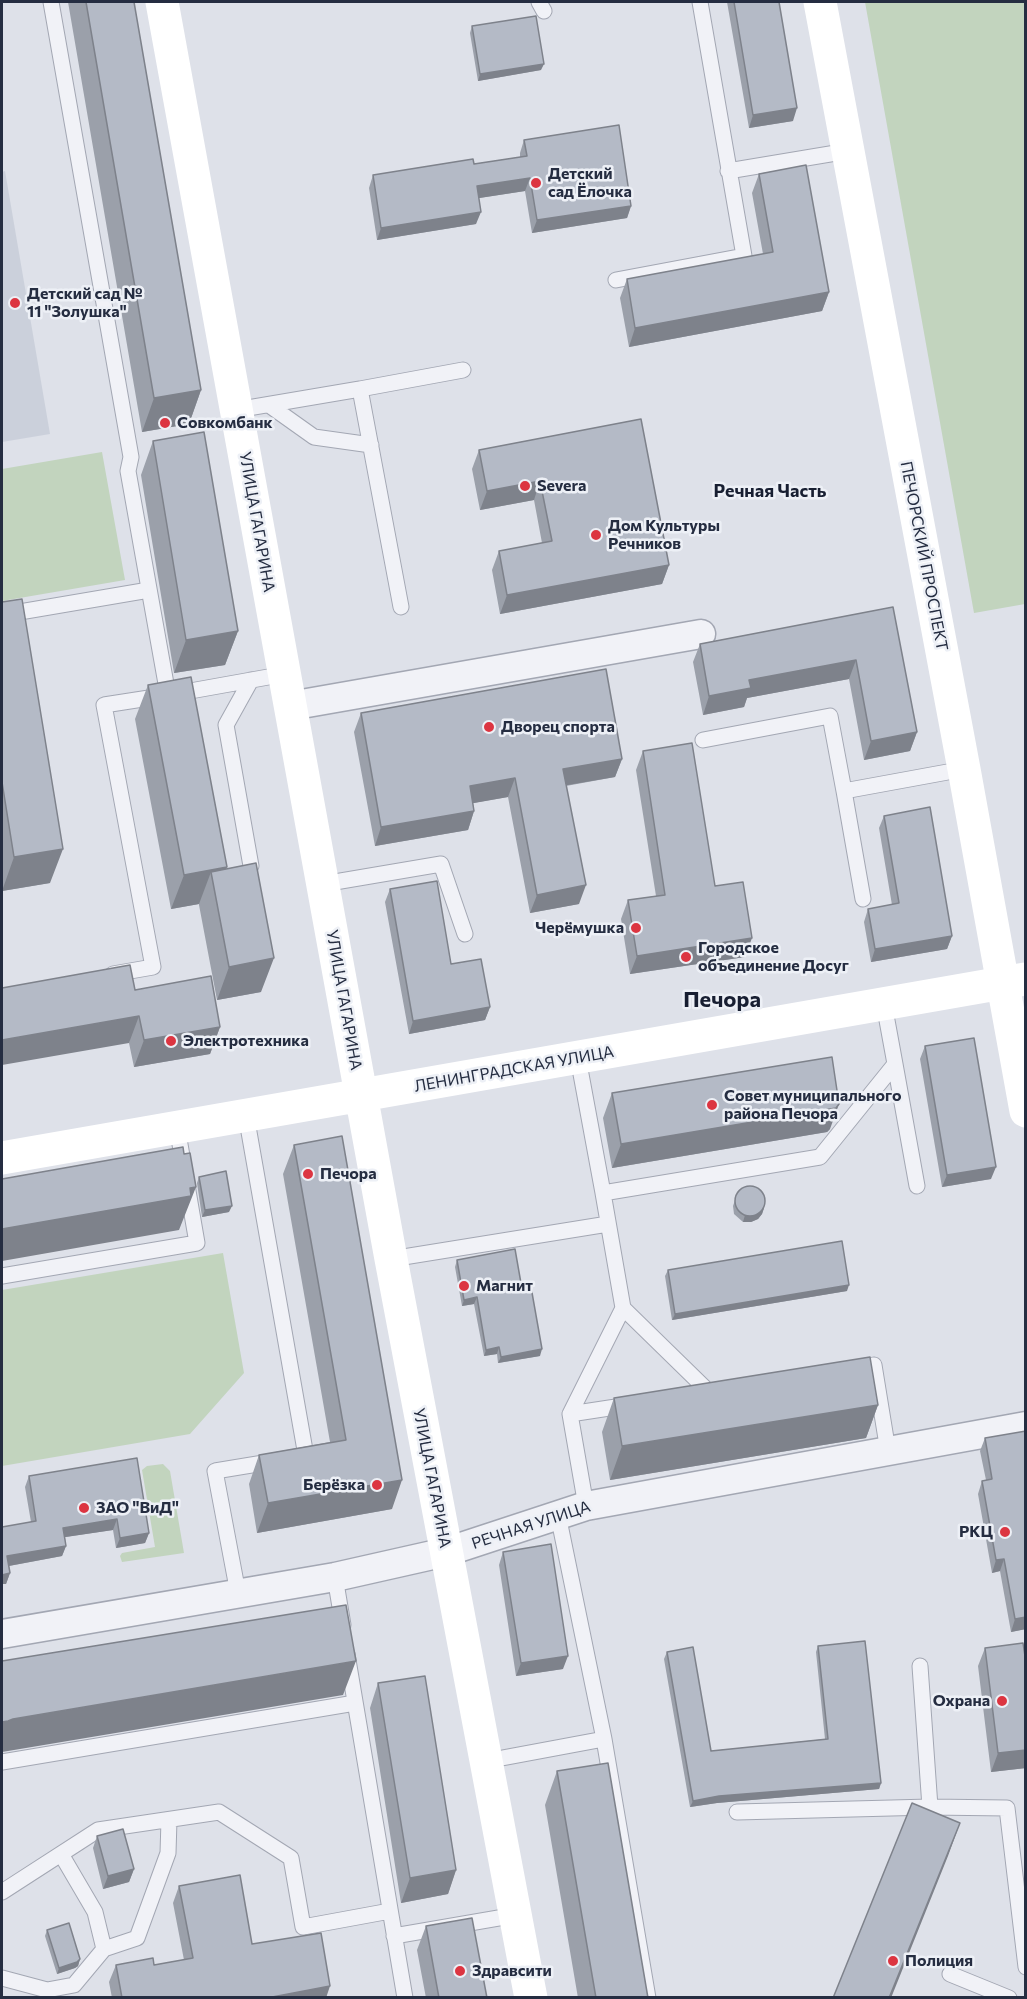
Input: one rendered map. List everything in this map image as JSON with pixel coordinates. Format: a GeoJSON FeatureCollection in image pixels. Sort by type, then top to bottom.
{"type":"FeatureCollection","features":[{"type":"Feature","properties":{"kind":"main road","name":"УЛИЦА ГАГАРИНА"},"geometry":{"type":"LineString","coordinates":[[162,2],[391,1259],[531,1998]]}},
{"type":"Feature","properties":{"kind":"main road","name":"ПЕЧОРСКИЙ ПРОСПЕКТ"},"geometry":{"type":"LineString","coordinates":[[820,2],[964,769],[1014,981],[1026,1111]]}},
{"type":"Feature","properties":{"kind":"main road","name":"ЛЕНИНГРАДСКАЯ УЛИЦА"},"geometry":{"type":"LineString","coordinates":[[2,1158],[1014,981]]}},
{"type":"Feature","properties":{"kind":"street"},"geometry":{"type":"LineString","coordinates":[[290,706],[701,634]]}},
{"type":"Feature","properties":{"kind":"street","name":"РЕЧНАЯ УЛИЦА"},"geometry":{"type":"LineString","coordinates":[[2,1634],[335,1577],[447,1552],[586,1506],[1026,1426]]}},
{"type":"Feature","properties":{"kind":"lane"},"geometry":{"type":"LineString","coordinates":[[51,2],[131,457],[128,471],[168,695]]}},
{"type":"Feature","properties":{"kind":"lane"},"geometry":{"type":"LineString","coordinates":[[616,280],[744,256],[700,2]]}},
{"type":"Feature","properties":{"kind":"lane"},"geometry":{"type":"LineString","coordinates":[[729,171],[848,151]]}},
{"type":"Feature","properties":{"kind":"lane"},"geometry":{"type":"LineString","coordinates":[[236,410],[463,370]]}},
{"type":"Feature","properties":{"kind":"lane"},"geometry":{"type":"LineString","coordinates":[[360,388],[401,608]]}},
{"type":"Feature","properties":{"kind":"lane"},"geometry":{"type":"LineString","coordinates":[[269,405],[314,436],[371,445]]}},
{"type":"Feature","properties":{"kind":"lane"},"geometry":{"type":"LineString","coordinates":[[2,615],[149,590]]}},
{"type":"Feature","properties":{"kind":"lane"},"geometry":{"type":"LineString","coordinates":[[94,978],[153,967],[104,705],[285,674]]}},
{"type":"Feature","properties":{"kind":"lane"},"geometry":{"type":"LineString","coordinates":[[251,680],[226,725],[251,866]]}},
{"type":"Feature","properties":{"kind":"lane"},"geometry":{"type":"LineString","coordinates":[[703,740],[830,716],[863,899]]}},
{"type":"Feature","properties":{"kind":"lane"},"geometry":{"type":"LineString","coordinates":[[844,791],[964,769]]}},
{"type":"Feature","properties":{"kind":"lane"},"geometry":{"type":"LineString","coordinates":[[323,884],[441,864],[465,934]]}},
{"type":"Feature","properties":{"kind":"lane"},"geometry":{"type":"LineString","coordinates":[[884,1004],[917,1186]]}},
{"type":"Feature","properties":{"kind":"lane"},"geometry":{"type":"LineString","coordinates":[[578,1058],[623,1308],[570,1414],[586,1506]]}},
{"type":"Feature","properties":{"kind":"lane"},"geometry":{"type":"LineString","coordinates":[[603,1193],[820,1157],[895,1064]]}},
{"type":"Feature","properties":{"kind":"lane"},"geometry":{"type":"LineString","coordinates":[[238,1593],[215,1471],[306,1456],[246,1115]]}},
{"type":"Feature","properties":{"kind":"lane"},"geometry":{"type":"LineString","coordinates":[[2,1276],[197,1243],[177,1127]]}},
{"type":"Feature","properties":{"kind":"lane"},"geometry":{"type":"LineString","coordinates":[[391,1259],[608,1224]]}},
{"type":"Feature","properties":{"kind":"lane"},"geometry":{"type":"LineString","coordinates":[[623,1308],[715,1391],[686,1396]]}},
{"type":"Feature","properties":{"kind":"lane"},"geometry":{"type":"LineString","coordinates":[[839,1371],[874,1365],[888,1451]]}},
{"type":"Feature","properties":{"kind":"lane"},"geometry":{"type":"LineString","coordinates":[[570,1414],[640,1403]]}},
{"type":"Feature","properties":{"kind":"lane"},"geometry":{"type":"LineString","coordinates":[[558,1515],[604,1739],[648,1998]]}},
{"type":"Feature","properties":{"kind":"lane"},"geometry":{"type":"LineString","coordinates":[[335,1577],[405,1998]]}},
{"type":"Feature","properties":{"kind":"lane"},"geometry":{"type":"LineString","coordinates":[[920,1666],[930,1807]]}},
{"type":"Feature","properties":{"kind":"lane"},"geometry":{"type":"LineString","coordinates":[[2,1762],[355,1703]]}},
{"type":"Feature","properties":{"kind":"lane"},"geometry":{"type":"LineString","coordinates":[[486,1761],[604,1739]]}},
{"type":"Feature","properties":{"kind":"lane"},"geometry":{"type":"LineString","coordinates":[[737,1812],[930,1807],[1007,1808],[1026,1967]]}},
{"type":"Feature","properties":{"kind":"lane"},"geometry":{"type":"LineString","coordinates":[[2,1892],[98,1830],[219,1812],[291,1858],[303,1927],[390,1911]]}},
{"type":"Feature","properties":{"kind":"lane"},"geometry":{"type":"LineString","coordinates":[[2,1978],[47,1990],[74,1985],[104,1949],[137,1938],[168,1853],[169,1820]]}},
{"type":"Feature","properties":{"kind":"lane"},"geometry":{"type":"LineString","coordinates":[[61,1854],[95,1912],[104,1949]]}},
{"type":"Feature","properties":{"kind":"lane"},"geometry":{"type":"LineString","coordinates":[[394,1936],[516,1915]]}},
{"type":"Feature","properties":{"kind":"lane"},"geometry":{"type":"LineString","coordinates":[[950,1974],[1009,1998]]}},
{"type":"Feature","properties":{"kind":"shaded area","name":"Детский сад № 11 \"Золушка\""},"geometry":{"type":"Polygon","coordinates":[[[5,171],[50,434],[2,442],[2,172],[5,171]]]}},
{"type":"Feature","properties":{"kind":"green space"},"geometry":{"type":"Polygon","coordinates":[[[865,2],[1025,2],[1025,604],[974,613],[865,2]]]}},
{"type":"Feature","properties":{"kind":"green space"},"geometry":{"type":"Polygon","coordinates":[[[102,452],[125,580],[2,601],[2,469],[102,452]]]}},
{"type":"Feature","properties":{"kind":"green space"},"geometry":{"type":"Polygon","coordinates":[[[223,1253],[244,1373],[190,1434],[2,1466],[2,1290],[223,1253]]]}},
{"type":"Feature","properties":{"kind":"green space"},"geometry":{"type":"Polygon","coordinates":[[[163,1464],[170,1471],[184,1553],[122,1562],[120,1556],[122,1553],[155,1547],[142,1470],[147,1466],[163,1464]]]}},
{"type":"Feature","properties":{"kind":"building"},"geometry":{"type":"Polygon","coordinates":[[[86,2],[134,2],[201,390],[154,398],[86,2]]]}},
{"type":"Feature","properties":{"kind":"building"},"geometry":{"type":"Polygon","coordinates":[[[734,2],[779,2],[797,108],[753,115],[734,2]]]}},
{"type":"Feature","properties":{"kind":"building"},"geometry":{"type":"Polygon","coordinates":[[[536,16],[544,64],[480,74],[472,26],[536,16]]]}},
{"type":"Feature","properties":{"kind":"building"},"geometry":{"type":"Polygon","coordinates":[[[619,125],[631,206],[537,220],[530,178],[477,186],[481,212],[381,228],[373,175],[473,159],[474,164],[527,156],[524,140],[619,125]]]}},
{"type":"Feature","properties":{"kind":"building"},"geometry":{"type":"Polygon","coordinates":[[[806,165],[829,292],[635,328],[627,279],[773,252],[759,174],[806,165]]]}},
{"type":"Feature","properties":{"kind":"building","name":"Дом Культуры Речников"},"geometry":{"type":"Polygon","coordinates":[[[641,419],[669,565],[507,595],[499,551],[552,541],[540,481],[487,491],[479,450],[641,419]]]}},
{"type":"Feature","properties":{"kind":"building"},"geometry":{"type":"Polygon","coordinates":[[[204,432],[238,631],[186,640],[153,441],[204,432]]]}},
{"type":"Feature","properties":{"kind":"building"},"geometry":{"type":"Polygon","coordinates":[[[22,599],[63,849],[14,857],[2,782],[2,602],[22,599]]]}},
{"type":"Feature","properties":{"kind":"building"},"geometry":{"type":"Polygon","coordinates":[[[893,607],[917,732],[871,741],[856,660],[749,680],[751,688],[709,696],[700,644],[893,607]]]}},
{"type":"Feature","properties":{"kind":"building"},"geometry":{"type":"Polygon","coordinates":[[[606,669],[622,759],[563,769],[586,885],[537,895],[515,778],[470,786],[474,811],[381,827],[361,713],[606,669]]]}},
{"type":"Feature","properties":{"kind":"building"},"geometry":{"type":"Polygon","coordinates":[[[191,677],[227,867],[184,875],[148,685],[191,677]]]}},
{"type":"Feature","properties":{"kind":"building"},"geometry":{"type":"Polygon","coordinates":[[[692,743],[715,886],[743,882],[752,938],[637,956],[628,900],[665,895],[643,751],[692,743]]]}},
{"type":"Feature","properties":{"kind":"building"},"geometry":{"type":"Polygon","coordinates":[[[930,807],[952,936],[875,949],[868,909],[899,903],[884,816],[930,807]]]}},
{"type":"Feature","properties":{"kind":"building"},"geometry":{"type":"Polygon","coordinates":[[[256,863],[274,958],[229,967],[211,872],[256,863]]]}},
{"type":"Feature","properties":{"kind":"building"},"geometry":{"type":"Polygon","coordinates":[[[437,881],[451,964],[481,959],[490,1007],[413,1021],[390,889],[437,881]]]}},
{"type":"Feature","properties":{"kind":"building"},"geometry":{"type":"Polygon","coordinates":[[[130,965],[135,990],[211,976],[220,1027],[144,1040],[139,1016],[2,1040],[2,988],[130,965]]]}},
{"type":"Feature","properties":{"kind":"building"},"geometry":{"type":"Polygon","coordinates":[[[974,1038],[996,1167],[947,1175],[925,1046],[974,1038]]]}},
{"type":"Feature","properties":{"kind":"building"},"geometry":{"type":"Polygon","coordinates":[[[832,1057],[839,1104],[836,1108],[621,1144],[612,1093],[832,1057]]]}},
{"type":"Feature","properties":{"kind":"building"},"geometry":{"type":"Polygon","coordinates":[[[342,1136],[402,1480],[268,1503],[259,1455],[346,1440],[294,1145],[342,1136]]]}},
{"type":"Feature","properties":{"kind":"building"},"geometry":{"type":"Polygon","coordinates":[[[183,1147],[184,1154],[190,1153],[196,1187],[190,1188],[191,1196],[2,1229],[2,1179],[183,1147]]]}},
{"type":"Feature","properties":{"kind":"building"},"geometry":{"type":"Polygon","coordinates":[[[226,1171],[232,1206],[205,1210],[199,1177],[226,1171]]]}},
{"type":"Feature","properties":{"kind":"building"},"geometry":{"type":"Polygon","coordinates":[[[750,1186],[756,1187],[764,1195],[764,1207],[756,1215],[750,1216],[744,1215],[736,1207],[735,1201],[736,1195],[744,1187],[750,1186]]]}},
{"type":"Feature","properties":{"kind":"building"},"geometry":{"type":"Polygon","coordinates":[[[842,1241],[849,1285],[675,1314],[668,1270],[842,1241]]]}},
{"type":"Feature","properties":{"kind":"building"},"geometry":{"type":"Polygon","coordinates":[[[515,1249],[522,1289],[531,1287],[542,1349],[501,1357],[499,1347],[486,1350],[477,1297],[464,1300],[457,1260],[515,1249]]]}},
{"type":"Feature","properties":{"kind":"building"},"geometry":{"type":"Polygon","coordinates":[[[870,1357],[878,1405],[622,1446],[614,1398],[870,1357]]]}},
{"type":"Feature","properties":{"kind":"building","name":"РКЦ"},"geometry":{"type":"Polygon","coordinates":[[[1026,1431],[1026,1617],[1015,1619],[1004,1559],[996,1560],[982,1481],[992,1479],[985,1438],[1026,1431]]]}},
{"type":"Feature","properties":{"kind":"building","name":"ЗАО \"ВиД\""},"geometry":{"type":"Polygon","coordinates":[[[137,1458],[149,1533],[120,1538],[117,1519],[63,1528],[66,1546],[7,1556],[10,1573],[2,1575],[2,1527],[36,1521],[29,1476],[137,1458]]]}},
{"type":"Feature","properties":{"kind":"building"},"geometry":{"type":"Polygon","coordinates":[[[551,1544],[568,1656],[521,1663],[503,1552],[551,1544]]]}},
{"type":"Feature","properties":{"kind":"building"},"geometry":{"type":"Polygon","coordinates":[[[346,1605],[356,1661],[2,1722],[2,1661],[346,1605]]]}},
{"type":"Feature","properties":{"kind":"building"},"geometry":{"type":"Polygon","coordinates":[[[865,1641],[881,1783],[719,1796],[693,1801],[667,1652],[693,1647],[711,1751],[828,1739],[818,1646],[865,1641]]]}},
{"type":"Feature","properties":{"kind":"building","name":"Охрана"},"geometry":{"type":"Polygon","coordinates":[[[1023,1643],[1026,1663],[1026,1750],[998,1753],[985,1648],[1023,1643]]]}},
{"type":"Feature","properties":{"kind":"building"},"geometry":{"type":"Polygon","coordinates":[[[425,1676],[456,1870],[410,1878],[378,1683],[425,1676]]]}},
{"type":"Feature","properties":{"kind":"building"},"geometry":{"type":"Polygon","coordinates":[[[608,1763],[648,1998],[596,1998],[557,1771],[608,1763]]]}},
{"type":"Feature","properties":{"kind":"building","name":"Полиция"},"geometry":{"type":"Polygon","coordinates":[[[912,1803],[960,1823],[889,1998],[833,1998],[912,1803]]]}},
{"type":"Feature","properties":{"kind":"building"},"geometry":{"type":"Polygon","coordinates":[[[123,1829],[134,1869],[108,1876],[97,1836],[123,1829]]]}},
{"type":"Feature","properties":{"kind":"building"},"geometry":{"type":"Polygon","coordinates":[[[240,1875],[252,1944],[321,1933],[330,1986],[267,1998],[122,1998],[116,1965],[153,1958],[154,1965],[193,1958],[179,1886],[240,1875]]]}},
{"type":"Feature","properties":{"kind":"building"},"geometry":{"type":"Polygon","coordinates":[[[472,1918],[487,1998],[439,1998],[426,1926],[472,1918]]]}},
{"type":"Feature","properties":{"kind":"building"},"geometry":{"type":"Polygon","coordinates":[[[69,1923],[80,1959],[59,1968],[47,1930],[69,1923]]]}},
{"type":"Feature","properties":{"kind":"place","name":"Детский сад Ёлочка"},"geometry":{"type":"Point","coordinates":[536,183]}},
{"type":"Feature","properties":{"kind":"place","name":"Детский сад № 11 \"Золушка\""},"geometry":{"type":"Point","coordinates":[15,303]}},
{"type":"Feature","properties":{"kind":"place","name":"Совкомбанк"},"geometry":{"type":"Point","coordinates":[165,423]}},
{"type":"Feature","properties":{"kind":"place","name":"Severa"},"geometry":{"type":"Point","coordinates":[525,486]}},
{"type":"Feature","properties":{"kind":"place","name":"Дом Культуры Речников"},"geometry":{"type":"Point","coordinates":[596,535]}},
{"type":"Feature","properties":{"kind":"place","name":"Дворец спорта"},"geometry":{"type":"Point","coordinates":[489,727]}},
{"type":"Feature","properties":{"kind":"place","name":"Черёмушка"},"geometry":{"type":"Point","coordinates":[636,928]}},
{"type":"Feature","properties":{"kind":"place","name":"Городское объединение Досуг"},"geometry":{"type":"Point","coordinates":[686,957]}},
{"type":"Feature","properties":{"kind":"place","name":"Электротехника"},"geometry":{"type":"Point","coordinates":[171,1041]}},
{"type":"Feature","properties":{"kind":"place","name":"Совет муниципального района Печора"},"geometry":{"type":"Point","coordinates":[712,1105]}},
{"type":"Feature","properties":{"kind":"place","name":"Печора"},"geometry":{"type":"Point","coordinates":[308,1174]}},
{"type":"Feature","properties":{"kind":"place","name":"Магнит"},"geometry":{"type":"Point","coordinates":[464,1286]}},
{"type":"Feature","properties":{"kind":"place","name":"Берёзка"},"geometry":{"type":"Point","coordinates":[377,1485]}},
{"type":"Feature","properties":{"kind":"place","name":"ЗАО \"ВиД\""},"geometry":{"type":"Point","coordinates":[84,1508]}},
{"type":"Feature","properties":{"kind":"place","name":"РКЦ"},"geometry":{"type":"Point","coordinates":[1005,1532]}},
{"type":"Feature","properties":{"kind":"place","name":"Охрана"},"geometry":{"type":"Point","coordinates":[1002,1701]}},
{"type":"Feature","properties":{"kind":"place","name":"Полиция"},"geometry":{"type":"Point","coordinates":[893,1961]}},
{"type":"Feature","properties":{"kind":"place","name":"Здравсити"},"geometry":{"type":"Point","coordinates":[460,1971]}},
{"type":"Feature","properties":{"kind":"district","name":"Речная Часть"},"geometry":{"type":"Point","coordinates":[770,491]}},
{"type":"Feature","properties":{"kind":"district","name":"Печора"},"geometry":{"type":"Point","coordinates":[722,1000]}}]}
